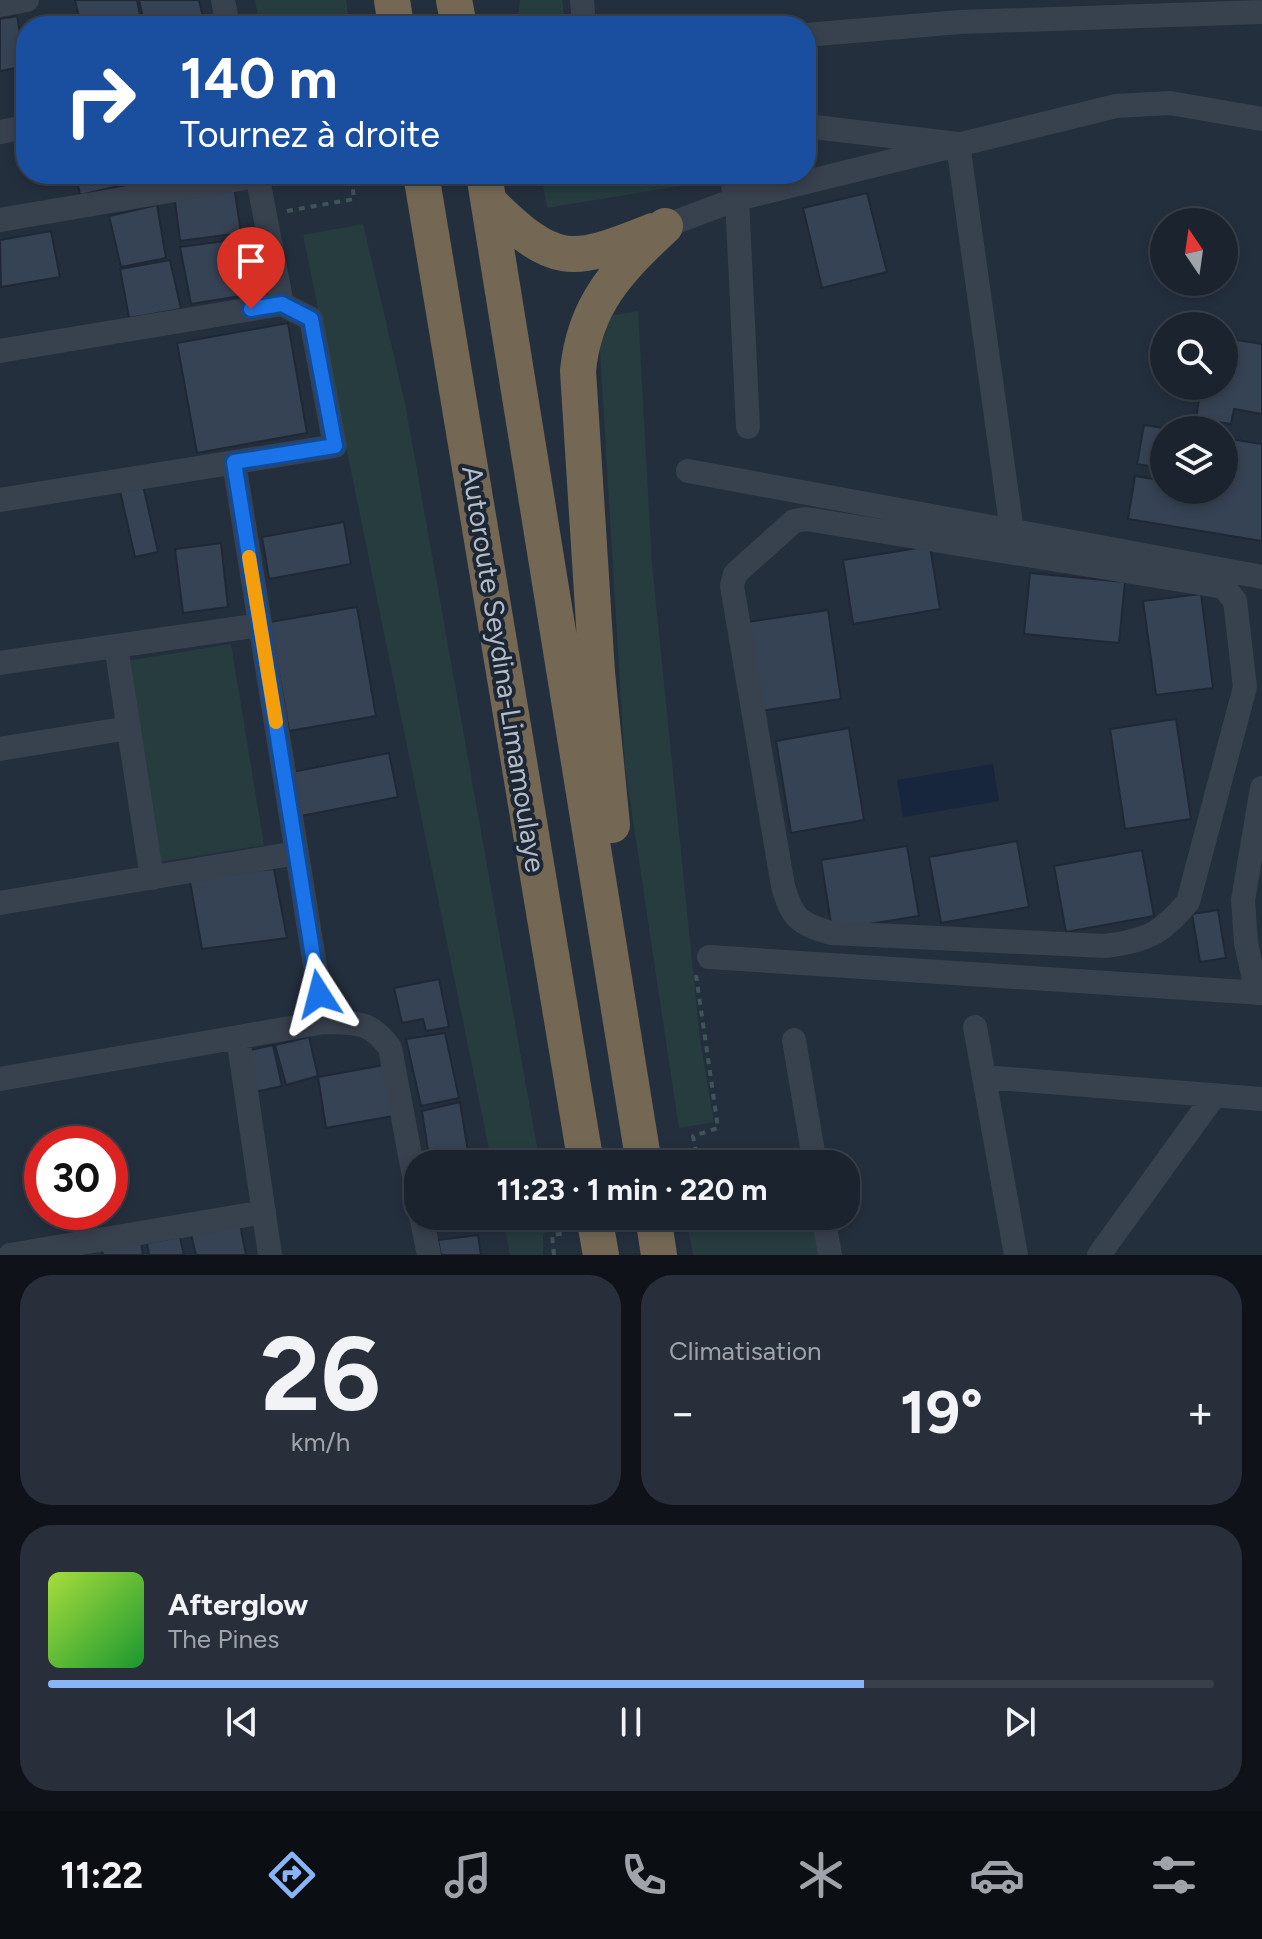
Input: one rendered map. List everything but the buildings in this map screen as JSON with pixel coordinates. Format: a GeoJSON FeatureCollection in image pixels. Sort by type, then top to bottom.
{"type":"FeatureCollection","features":[{"type":"Feature","properties":{"kind":"highway","name":"Autoroute Seydina-Limamoulaye"},"geometry":{"type":"LineString","coordinates":[[423,184],[584,1150]]}},
{"type":"Feature","properties":{"kind":"highway"},"geometry":{"type":"LineString","coordinates":[[487,188],[524,236],[559,254],[611,246],[665,226]]}},
{"type":"Feature","properties":{"kind":"highway"},"geometry":{"type":"LineString","coordinates":[[487,188],[642,1150]]}},
{"type":"Feature","properties":{"kind":"highway"},"geometry":{"type":"LineString","coordinates":[[616,990],[617,869],[597,672],[578,371],[581,343],[589,316],[631,258],[665,226]]}},
{"type":"Feature","properties":{"kind":"highway"},"geometry":{"type":"LineString","coordinates":[[597,1230],[601,1255]]}},
{"type":"Feature","properties":{"kind":"highway"},"geometry":{"type":"LineString","coordinates":[[655,1230],[659,1255]]}},
{"type":"Feature","properties":{"kind":"street"},"geometry":{"type":"LineString","coordinates":[[0,5],[27,0]]}},
{"type":"Feature","properties":{"kind":"street"},"geometry":{"type":"LineString","coordinates":[[816,33],[960,11],[1262,12]]}},
{"type":"Feature","properties":{"kind":"street"},"geometry":{"type":"LineString","coordinates":[[816,179],[1144,102],[1182,104],[1262,119]]}},
{"type":"Feature","properties":{"kind":"street"},"geometry":{"type":"LineString","coordinates":[[816,127],[958,144]]}},
{"type":"Feature","properties":{"kind":"street"},"geometry":{"type":"LineString","coordinates":[[958,144],[1012,531]]}},
{"type":"Feature","properties":{"kind":"street"},"geometry":{"type":"LineString","coordinates":[[0,220],[206,184]]}},
{"type":"Feature","properties":{"kind":"street"},"geometry":{"type":"LineString","coordinates":[[259,184],[282,304]]}},
{"type":"Feature","properties":{"kind":"street"},"geometry":{"type":"LineString","coordinates":[[733,184],[737,199],[748,427]]}},
{"type":"Feature","properties":{"kind":"street"},"geometry":{"type":"LineString","coordinates":[[665,226],[737,199],[797,184]]}},
{"type":"Feature","properties":{"kind":"street"},"geometry":{"type":"LineString","coordinates":[[0,351],[282,304],[311,319],[335,446],[0,500]]}},
{"type":"Feature","properties":{"kind":"street"},"geometry":{"type":"LineString","coordinates":[[234,462],[324,1022]]}},
{"type":"Feature","properties":{"kind":"street"},"geometry":{"type":"LineString","coordinates":[[688,471],[1262,577]]}},
{"type":"Feature","properties":{"kind":"street"},"geometry":{"type":"LineString","coordinates":[[806,519],[1224,587],[1235,601],[1250,713],[1188,902],[1167,927],[1144,940],[1105,946],[831,933],[805,925],[790,909],[783,886],[732,586],[735,574],[794,521],[806,519]]}},
{"type":"Feature","properties":{"kind":"street"},"geometry":{"type":"LineString","coordinates":[[0,663],[260,625]]}},
{"type":"Feature","properties":{"kind":"street"},"geometry":{"type":"LineString","coordinates":[[116,646],[152,878]]}},
{"type":"Feature","properties":{"kind":"street"},"geometry":{"type":"LineString","coordinates":[[0,749],[129,728]]}},
{"type":"Feature","properties":{"kind":"street"},"geometry":{"type":"LineString","coordinates":[[709,957],[1260,993],[1246,943],[1243,900],[1262,788]]}},
{"type":"Feature","properties":{"kind":"street"},"geometry":{"type":"LineString","coordinates":[[0,903],[297,853]]}},
{"type":"Feature","properties":{"kind":"street"},"geometry":{"type":"LineString","coordinates":[[0,1079],[324,1022],[363,1024],[378,1032],[390,1048],[409,1150]]}},
{"type":"Feature","properties":{"kind":"street"},"geometry":{"type":"LineString","coordinates":[[975,1027],[1016,1255]]}},
{"type":"Feature","properties":{"kind":"street"},"geometry":{"type":"LineString","coordinates":[[238,1037],[270,1255]]}},
{"type":"Feature","properties":{"kind":"street"},"geometry":{"type":"LineString","coordinates":[[794,1040],[813,1150]]}},
{"type":"Feature","properties":{"kind":"street"},"geometry":{"type":"LineString","coordinates":[[984,1077],[1262,1099]]}},
{"type":"Feature","properties":{"kind":"street"},"geometry":{"type":"LineString","coordinates":[[1099,1255],[1214,1096]]}},
{"type":"Feature","properties":{"kind":"street"},"geometry":{"type":"LineString","coordinates":[[10,1255],[264,1212]]}},
{"type":"Feature","properties":{"kind":"street"},"geometry":{"type":"LineString","coordinates":[[424,1230],[429,1255]]}},
{"type":"Feature","properties":{"kind":"street"},"geometry":{"type":"LineString","coordinates":[[826,1230],[830,1255]]}},
{"type":"Feature","properties":{"kind":"path"},"geometry":{"type":"LineString","coordinates":[[265,215],[354,199],[352,184]]}},
{"type":"Feature","properties":{"kind":"path"},"geometry":{"type":"LineString","coordinates":[[696,1150],[693,1136],[718,1128],[695,969],[709,957]]}},
{"type":"Feature","properties":{"kind":"path"},"geometry":{"type":"LineString","coordinates":[[552,1235],[554,1255]]}},
{"type":"Feature","properties":{"kind":"green space"},"geometry":{"type":"Polygon","coordinates":[[[255,0],[346,0],[348,16],[258,16],[255,0]]]}},
{"type":"Feature","properties":{"kind":"green space"},"geometry":{"type":"Polygon","coordinates":[[[520,0],[562,0],[564,16],[518,16],[520,0]]]}},
{"type":"Feature","properties":{"kind":"green space"},"geometry":{"type":"Polygon","coordinates":[[[543,184],[692,184],[547,208],[543,184]]]}},
{"type":"Feature","properties":{"kind":"green space"},"geometry":{"type":"Polygon","coordinates":[[[363,224],[405,403],[538,1150],[489,1150],[303,235],[363,224]]]}},
{"type":"Feature","properties":{"kind":"green space"},"geometry":{"type":"Polygon","coordinates":[[[638,311],[652,564],[700,1040],[714,1122],[679,1128],[625,767],[598,318],[638,311]]]}},
{"type":"Feature","properties":{"kind":"green space"},"geometry":{"type":"Polygon","coordinates":[[[231,644],[264,845],[160,862],[126,661],[231,644]]]}},
{"type":"Feature","properties":{"kind":"green space"},"geometry":{"type":"Polygon","coordinates":[[[505,1230],[551,1230],[543,1234],[543,1255],[510,1255],[505,1230]]]}},
{"type":"Feature","properties":{"kind":"green space"},"geometry":{"type":"Polygon","coordinates":[[[688,1230],[814,1230],[818,1255],[693,1255],[688,1230]]]}},
{"type":"Feature","properties":{"kind":"water"},"geometry":{"type":"Polygon","coordinates":[[[993,764],[999,801],[903,817],[897,780],[993,764]]]}},
{"type":"Feature","properties":{"kind":"slow traffic"},"geometry":{"type":"LineString","coordinates":[[249,557],[276,722]]}},
{"type":"Feature","properties":{"kind":"route"},"geometry":{"type":"LineString","coordinates":[[251,309],[282,304],[311,319],[335,446],[234,462],[319,994]]}}]}
